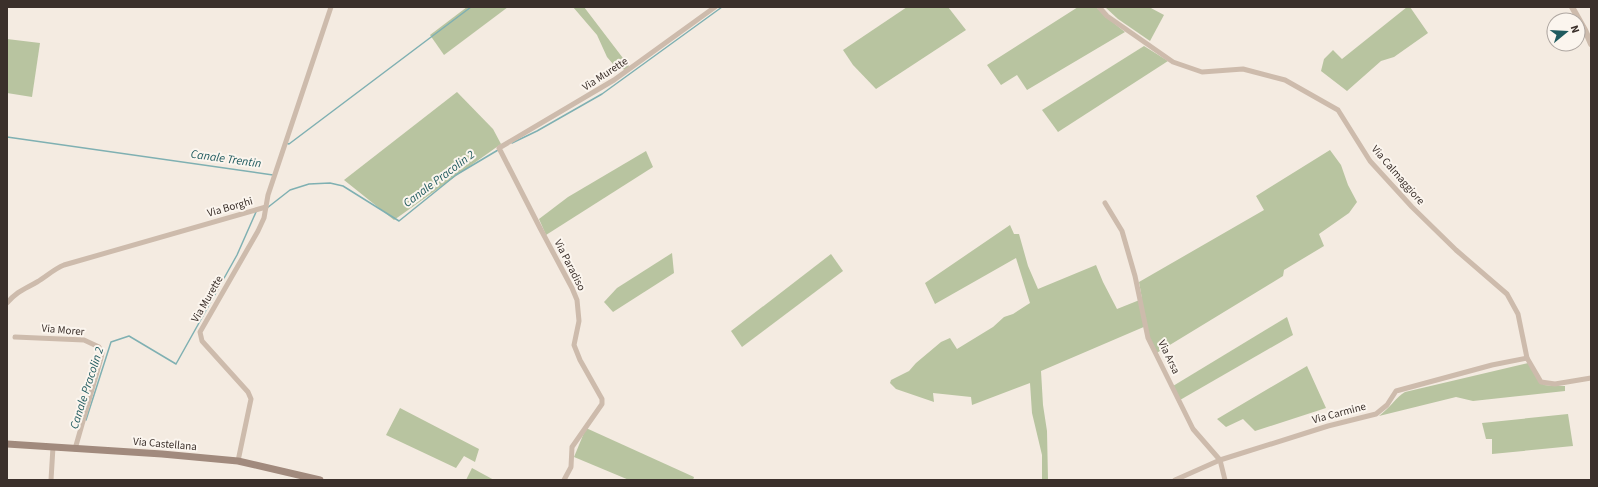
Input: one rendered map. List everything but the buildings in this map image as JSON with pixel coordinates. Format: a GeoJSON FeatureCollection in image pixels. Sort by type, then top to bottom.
{"type":"FeatureCollection","features":[{"type":"Feature","properties":{"kind":"main road","name":"Via Castellana"},"geometry":{"type":"LineString","coordinates":[[7,444],[238,461],[320,480]]}},
{"type":"Feature","properties":{"kind":"street","name":"Via Borghi"},"geometry":{"type":"LineString","coordinates":[[7,303],[14,294],[38,282],[54,269],[64,265],[266,207],[268,195],[331,7]]}},
{"type":"Feature","properties":{"kind":"street","name":"Via Murette"},"geometry":{"type":"LineString","coordinates":[[499,148],[614,80],[716,7]]}},
{"type":"Feature","properties":{"kind":"street","name":"Via Calmaggiore"},"geometry":{"type":"LineString","coordinates":[[1099,7],[1107,16],[1173,62],[1202,72],[1243,69],[1285,80],[1338,110],[1370,161],[1412,208],[1456,250],[1507,294],[1518,314],[1527,358],[1541,382],[1555,384],[1591,378]]}},
{"type":"Feature","properties":{"kind":"street"},"geometry":{"type":"LineString","coordinates":[[1572,7],[1591,44]]}},
{"type":"Feature","properties":{"kind":"street","name":"Via Paradiso"},"geometry":{"type":"LineString","coordinates":[[499,148],[577,300],[579,321],[574,345],[575,351],[602,399],[602,404],[572,447],[571,467],[564,480]]}},
{"type":"Feature","properties":{"kind":"street","name":"Via Arsa"},"geometry":{"type":"LineString","coordinates":[[1105,203],[1122,231],[1135,276],[1148,338],[1193,429],[1220,460],[1225,480]]}},
{"type":"Feature","properties":{"kind":"street","name":"Via Murette"},"geometry":{"type":"LineString","coordinates":[[238,461],[250,399],[248,392],[202,341],[200,332],[258,231],[266,207]]}},
{"type":"Feature","properties":{"kind":"street","name":"Via Morer"},"geometry":{"type":"LineString","coordinates":[[16,337],[84,340],[99,347],[102,353],[101,358],[75,448]]}},
{"type":"Feature","properties":{"kind":"street","name":"Via Carmine"},"geometry":{"type":"LineString","coordinates":[[1175,480],[1220,460],[1328,426],[1376,414],[1387,405],[1396,391],[1492,365],[1527,358]]}},
{"type":"Feature","properties":{"kind":"street"},"geometry":{"type":"LineString","coordinates":[[51,480],[53,447]]}},
{"type":"Feature","properties":{"kind":"green space"},"geometry":{"type":"Polygon","coordinates":[[[467,7],[508,7],[444,55],[430,35],[467,7]]]}},
{"type":"Feature","properties":{"kind":"green space"},"geometry":{"type":"Polygon","coordinates":[[[573,7],[584,7],[629,66],[627,71],[613,64],[607,57],[597,35],[573,7]]]}},
{"type":"Feature","properties":{"kind":"green space"},"geometry":{"type":"Polygon","coordinates":[[[907,7],[948,7],[966,30],[876,89],[853,65],[843,50],[907,7]]]}},
{"type":"Feature","properties":{"kind":"green space"},"geometry":{"type":"Polygon","coordinates":[[[1078,7],[1096,7],[1125,32],[1027,90],[1017,75],[1001,85],[987,65],[1078,7]]]}},
{"type":"Feature","properties":{"kind":"green space"},"geometry":{"type":"Polygon","coordinates":[[[1105,7],[1149,7],[1164,15],[1150,41],[1118,19],[1105,7]]]}},
{"type":"Feature","properties":{"kind":"green space"},"geometry":{"type":"Polygon","coordinates":[[[1407,7],[1410,7],[1428,33],[1394,57],[1381,61],[1347,91],[1321,71],[1324,59],[1333,50],[1342,59],[1407,7]]]}},
{"type":"Feature","properties":{"kind":"green space"},"geometry":{"type":"Polygon","coordinates":[[[7,39],[40,43],[32,97],[7,93],[7,39]]]}},
{"type":"Feature","properties":{"kind":"green space"},"geometry":{"type":"Polygon","coordinates":[[[1144,46],[1168,61],[1058,132],[1042,110],[1144,46]]]}},
{"type":"Feature","properties":{"kind":"green space"},"geometry":{"type":"Polygon","coordinates":[[[457,92],[493,129],[501,144],[394,220],[344,180],[457,92]]]}},
{"type":"Feature","properties":{"kind":"green space"},"geometry":{"type":"Polygon","coordinates":[[[1330,150],[1341,165],[1348,185],[1357,202],[1349,213],[1319,234],[1324,246],[1284,270],[1283,276],[1155,354],[1146,326],[1041,371],[1043,405],[1047,431],[1048,480],[1042,480],[1042,455],[1032,413],[1030,383],[972,405],[971,397],[933,393],[934,402],[896,389],[890,383],[891,380],[909,371],[916,363],[941,342],[950,338],[957,349],[993,327],[1004,317],[1013,314],[1030,303],[1016,258],[935,304],[925,283],[1010,225],[1014,234],[1019,234],[1028,266],[1038,289],[1096,265],[1117,309],[1142,299],[1139,282],[1264,210],[1256,196],[1330,150]]]}},
{"type":"Feature","properties":{"kind":"green space"},"geometry":{"type":"Polygon","coordinates":[[[646,151],[653,167],[546,235],[539,219],[568,197],[646,151]]]}},
{"type":"Feature","properties":{"kind":"green space"},"geometry":{"type":"Polygon","coordinates":[[[672,253],[674,273],[613,312],[604,302],[617,288],[672,253]]]}},
{"type":"Feature","properties":{"kind":"green space"},"geometry":{"type":"Polygon","coordinates":[[[831,254],[843,271],[742,347],[731,331],[831,254]]]}},
{"type":"Feature","properties":{"kind":"green space"},"geometry":{"type":"Polygon","coordinates":[[[1287,317],[1293,335],[1180,400],[1173,386],[1287,317]]]}},
{"type":"Feature","properties":{"kind":"green space"},"geometry":{"type":"Polygon","coordinates":[[[1528,363],[1544,385],[1565,386],[1565,391],[1473,401],[1456,397],[1379,416],[1405,392],[1528,363]]]}},
{"type":"Feature","properties":{"kind":"green space"},"geometry":{"type":"Polygon","coordinates":[[[1307,366],[1326,408],[1255,431],[1243,419],[1226,427],[1217,419],[1307,366]]]}},
{"type":"Feature","properties":{"kind":"green space"},"geometry":{"type":"Polygon","coordinates":[[[400,408],[479,449],[475,462],[464,456],[456,468],[386,435],[400,408]]]}},
{"type":"Feature","properties":{"kind":"green space"},"geometry":{"type":"Polygon","coordinates":[[[1568,414],[1573,446],[1492,454],[1492,439],[1486,439],[1482,423],[1568,414]]]}},
{"type":"Feature","properties":{"kind":"green space"},"geometry":{"type":"Polygon","coordinates":[[[586,428],[694,477],[693,480],[629,480],[574,457],[586,428]]]}},
{"type":"Feature","properties":{"kind":"green space"},"geometry":{"type":"Polygon","coordinates":[[[472,468],[494,480],[466,480],[472,468]]]}},
{"type":"Feature","properties":{"kind":"waterway","name":"Canale Trentin"},"geometry":{"type":"LineString","coordinates":[[286,143],[289,144],[471,7]]}},
{"type":"Feature","properties":{"kind":"waterway","name":"Canale Pracolin 2"},"geometry":{"type":"LineString","coordinates":[[512,143],[537,131],[602,94],[722,7]]}},
{"type":"Feature","properties":{"kind":"waterway","name":"Canale Trentin"},"geometry":{"type":"LineString","coordinates":[[7,137],[273,175]]}},
{"type":"Feature","properties":{"kind":"waterway","name":"Canale Pracolin 2"},"geometry":{"type":"LineString","coordinates":[[267,208],[290,190],[309,184],[330,183],[343,186],[399,221],[456,175],[498,150]]}},
{"type":"Feature","properties":{"kind":"waterway","name":"Canale Pracolin 2"},"geometry":{"type":"LineString","coordinates":[[86,420],[111,342],[129,336],[176,364],[237,255],[256,212]]}}]}
